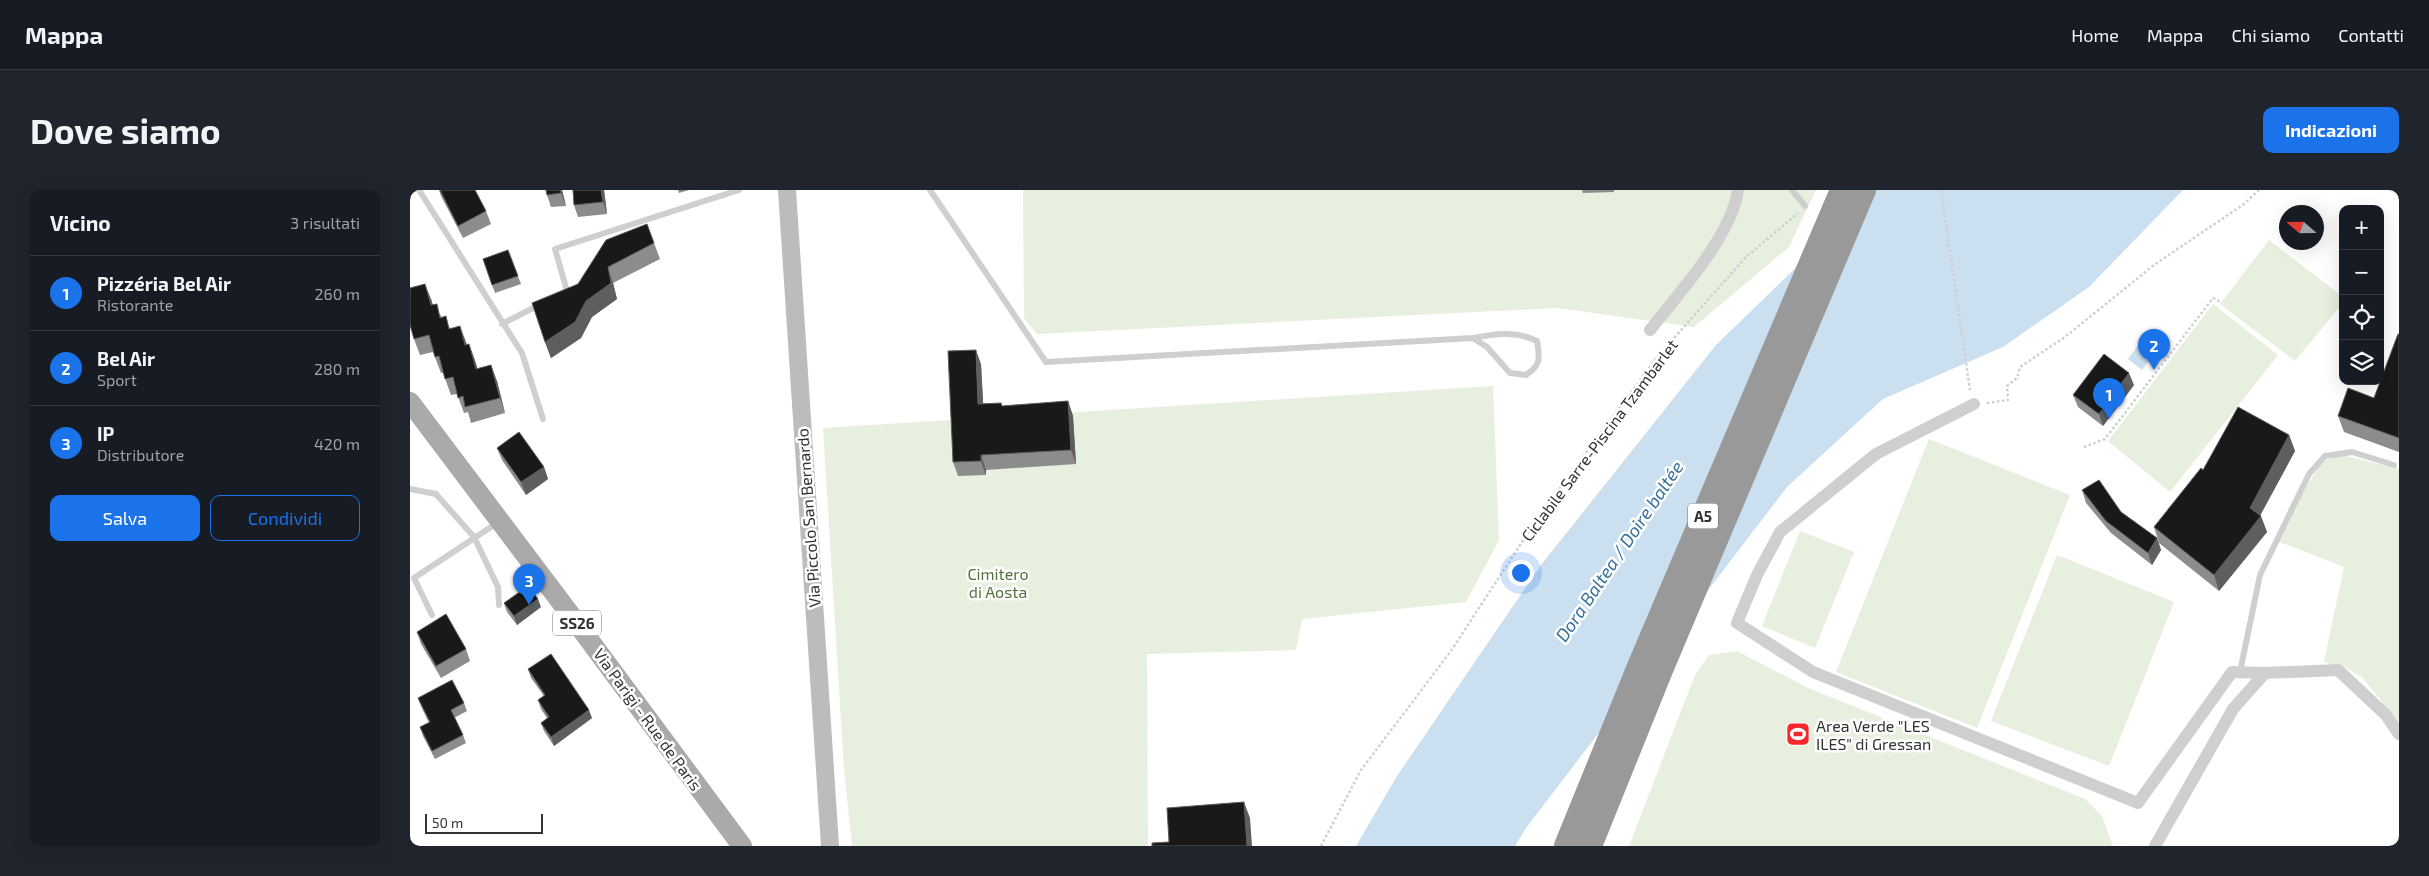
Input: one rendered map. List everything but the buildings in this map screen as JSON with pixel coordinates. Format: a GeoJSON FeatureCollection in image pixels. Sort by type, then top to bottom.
{"type":"FeatureCollection","features":[{"type":"Feature","properties":{"kind":"highway","name":"A5"},"geometry":{"type":"LineString","coordinates":[[1574,845],[1636,673],[1842,190]]}},
{"type":"Feature","properties":{"kind":"highway","name":"A5"},"geometry":{"type":"LineString","coordinates":[[1574,845],[1608,796],[1864,190]]}},
{"type":"Feature","properties":{"kind":"main road","name":"Via Parigi - Rue de Paris"},"geometry":{"type":"LineString","coordinates":[[410,402],[742,846]]}},
{"type":"Feature","properties":{"kind":"street","name":"Via Piccolo San Bernardo"},"geometry":{"type":"LineString","coordinates":[[787,190],[830,846]]}},
{"type":"Feature","properties":{"kind":"street"},"geometry":{"type":"LineString","coordinates":[[1650,330],[1717,242],[1737,199],[1738,190]]}},
{"type":"Feature","properties":{"kind":"street"},"geometry":{"type":"LineString","coordinates":[[1972,400],[1876,454],[1780,532],[1757,576],[1737,622],[1813,672],[2138,803],[2232,672],[2265,673],[2338,670],[2386,715],[2399,734]]}},
{"type":"Feature","properties":{"kind":"street"},"geometry":{"type":"LineString","coordinates":[[2156,846],[2233,709],[2265,673]]}},
{"type":"Feature","properties":{"kind":"lane"},"geometry":{"type":"LineString","coordinates":[[419,190],[522,353],[543,419]]}},
{"type":"Feature","properties":{"kind":"lane"},"geometry":{"type":"LineString","coordinates":[[559,295],[567,291],[555,249],[739,190]]}},
{"type":"Feature","properties":{"kind":"lane"},"geometry":{"type":"LineString","coordinates":[[930,190],[1046,362],[1523,334],[1537,341],[1540,357],[1536,368],[1526,375],[1510,373],[1487,347],[1473,338]]}},
{"type":"Feature","properties":{"kind":"lane"},"geometry":{"type":"LineString","coordinates":[[1792,190],[1805,206]]}},
{"type":"Feature","properties":{"kind":"lane"},"geometry":{"type":"LineString","coordinates":[[502,324],[551,299]]}},
{"type":"Feature","properties":{"kind":"lane"},"geometry":{"type":"LineString","coordinates":[[2240,672],[2252,606],[2260,575],[2310,474],[2325,456],[2352,452],[2394,465]]}},
{"type":"Feature","properties":{"kind":"lane"},"geometry":{"type":"LineString","coordinates":[[410,489],[436,494],[474,537],[498,588],[499,605]]}},
{"type":"Feature","properties":{"kind":"lane"},"geometry":{"type":"LineString","coordinates":[[432,615],[414,578],[474,537],[491,529],[500,521]]}},
{"type":"Feature","properties":{"kind":"path"},"geometry":{"type":"LineString","coordinates":[[1941,190],[1972,400],[2008,400],[2007,386],[2017,378],[2020,367],[2065,337],[2154,265],[2244,204],[2259,190]]}},
{"type":"Feature","properties":{"kind":"path","name":"Ciclabile Sarre-Piscina Tzambarlet"},"geometry":{"type":"LineString","coordinates":[[1321,846],[1361,770],[1451,651],[1539,516],[1652,363],[1746,257],[1805,206]]}},
{"type":"Feature","properties":{"kind":"path"},"geometry":{"type":"LineString","coordinates":[[2084,447],[2105,439],[2213,298],[2221,302]]}},
{"type":"Feature","properties":{"kind":"green space"},"geometry":{"type":"Polygon","coordinates":[[[1023,190],[1816,190],[1789,247],[1694,327],[1558,308],[1037,334],[1024,318],[1023,190]]]}},
{"type":"Feature","properties":{"kind":"green space"},"geometry":{"type":"Polygon","coordinates":[[[2269,240],[2279,248],[2279,250],[2282,250],[2339,294],[2339,308],[2295,361],[2220,304],[2269,240]]]}},
{"type":"Feature","properties":{"kind":"green space"},"geometry":{"type":"Polygon","coordinates":[[[2213,304],[2278,355],[2170,492],[2108,441],[2213,304]]]}},
{"type":"Feature","properties":{"kind":"green space","name":"Cimitero di Aosta"},"geometry":{"type":"Polygon","coordinates":[[[1493,386],[1499,540],[1466,602],[1302,619],[1296,650],[1147,654],[1148,846],[852,846],[844,769],[823,428],[1493,386]]]}},
{"type":"Feature","properties":{"kind":"green space"},"geometry":{"type":"Polygon","coordinates":[[[1929,439],[2070,495],[1977,728],[1836,672],[1929,439]]]}},
{"type":"Feature","properties":{"kind":"green space"},"geometry":{"type":"Polygon","coordinates":[[[2338,454],[2399,469],[2399,723],[2362,677],[2346,668],[2324,662],[2344,567],[2280,542],[2302,494],[2321,463],[2338,454]]]}},
{"type":"Feature","properties":{"kind":"green space"},"geometry":{"type":"Polygon","coordinates":[[[1800,531],[1854,552],[1815,648],[1762,626],[1800,531]]]}},
{"type":"Feature","properties":{"kind":"green space"},"geometry":{"type":"Polygon","coordinates":[[[2057,555],[2174,602],[2109,766],[1991,721],[2057,555]]]}},
{"type":"Feature","properties":{"kind":"green space","name":"Area Verde \"LES ILES\" di Gressan"},"geometry":{"type":"Polygon","coordinates":[[[1737,651],[1808,688],[2085,799],[2102,816],[2113,846],[1629,846],[1695,675],[1709,655],[1737,651]]]}},
{"type":"Feature","properties":{"kind":"water","name":"Dora Baltea / Doire baltée"},"geometry":{"type":"Polygon","coordinates":[[[1876,190],[2183,190],[2089,287],[2003,347],[1883,399],[1787,487],[1526,828],[1515,846],[1356,846],[1397,776],[1541,565],[1716,345],[1876,190]]]}},
{"type":"Feature","properties":{"kind":"water"},"geometry":{"type":"Polygon","coordinates":[[[2150,329],[2165,340],[2142,370],[2128,359],[2150,329]]]}},
{"type":"Feature","properties":{"kind":"place","name":"Bel Air"},"geometry":{"type":"Point","coordinates":[2154,370]}},
{"type":"Feature","properties":{"kind":"place","name":"Pizzéria Bel Air"},"geometry":{"type":"Point","coordinates":[2109,419]}},
{"type":"Feature","properties":{"kind":"place","name":"IP"},"geometry":{"type":"Point","coordinates":[529,605]}},
{"type":"Feature","properties":{"kind":"place","name":"Area Verde \"LES ILES\" di Gressan"},"geometry":{"type":"Point","coordinates":[1798,734]}}]}
